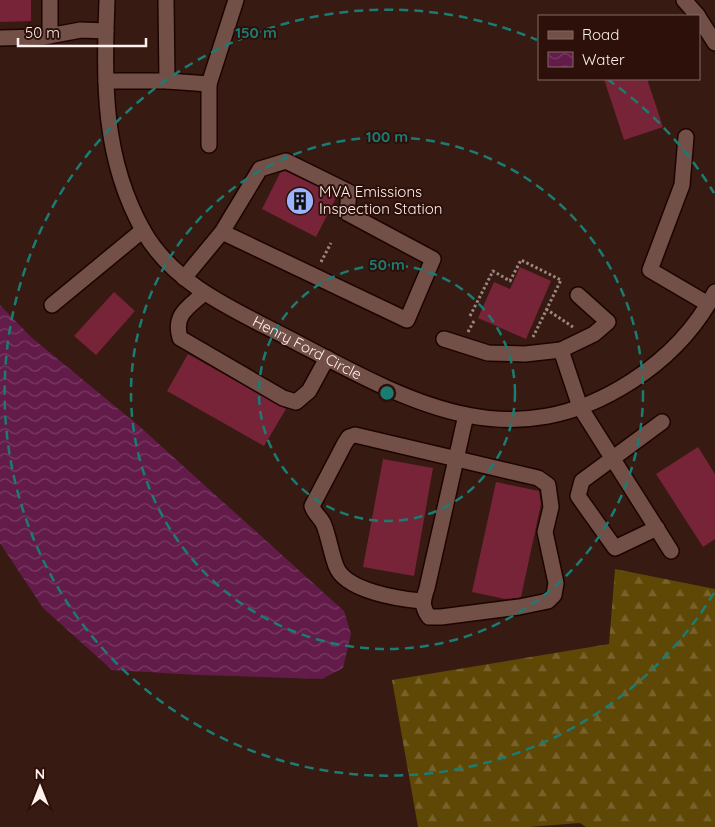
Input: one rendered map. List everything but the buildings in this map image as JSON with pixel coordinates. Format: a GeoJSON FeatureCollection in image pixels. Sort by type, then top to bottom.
{"type":"FeatureCollection","features":[{"type":"Feature","properties":{"kind":"street"},"geometry":{"type":"LineString","coordinates":[[50,0],[50,36]]}},
{"type":"Feature","properties":{"kind":"street","name":"Henry Ford Circle"},"geometry":{"type":"LineString","coordinates":[[107,0],[106,81],[111,145],[123,185],[143,230],[161,255],[184,278],[204,293],[374,382],[420,402],[466,415],[498,421],[515,421],[548,416],[580,407],[610,395],[644,373],[668,354],[692,327],[711,298]]}},
{"type":"Feature","properties":{"kind":"street"},"geometry":{"type":"LineString","coordinates":[[166,0],[167,81]]}},
{"type":"Feature","properties":{"kind":"street"},"geometry":{"type":"LineString","coordinates":[[684,0],[696,15]]}},
{"type":"Feature","properties":{"kind":"street"},"geometry":{"type":"LineString","coordinates":[[209,145],[209,84],[231,1]]}},
{"type":"Feature","properties":{"kind":"street"},"geometry":{"type":"LineString","coordinates":[[700,20],[715,43]]}},
{"type":"Feature","properties":{"kind":"street"},"geometry":{"type":"LineString","coordinates":[[0,38],[50,36],[81,30],[106,31]]}},
{"type":"Feature","properties":{"kind":"street"},"geometry":{"type":"LineString","coordinates":[[106,81],[167,81],[209,84]]}},
{"type":"Feature","properties":{"kind":"street"},"geometry":{"type":"LineString","coordinates":[[686,137],[682,185],[650,270],[711,298]]}},
{"type":"Feature","properties":{"kind":"street"},"geometry":{"type":"LineString","coordinates":[[184,278],[222,232],[260,169],[286,161],[348,192],[347,213],[433,259],[407,320],[222,232]]}},
{"type":"Feature","properties":{"kind":"street"},"geometry":{"type":"LineString","coordinates":[[52,306],[143,230]]}},
{"type":"Feature","properties":{"kind":"street"},"geometry":{"type":"LineString","coordinates":[[204,293],[180,315],[177,326],[180,338],[283,398],[296,402],[309,391],[327,358]]}},
{"type":"Feature","properties":{"kind":"street"},"geometry":{"type":"LineString","coordinates":[[444,339],[488,353],[525,354],[560,350],[594,334],[608,322],[578,295]]}},
{"type":"Feature","properties":{"kind":"street"},"geometry":{"type":"LineString","coordinates":[[560,350],[580,407],[671,551]]}},
{"type":"Feature","properties":{"kind":"street"},"geometry":{"type":"LineString","coordinates":[[422,601],[395,599],[350,582],[336,567],[322,518],[314,511],[312,506],[349,437],[355,435],[456,459],[538,478],[548,485],[551,507],[545,532],[556,583],[554,595],[548,601],[519,607],[441,617],[429,617],[424,610],[422,601],[456,459],[466,415]]}},
{"type":"Feature","properties":{"kind":"street"},"geometry":{"type":"LineString","coordinates":[[657,528],[615,548],[578,496],[582,481],[662,422]]}},
{"type":"Feature","properties":{"kind":"path"},"geometry":{"type":"LineString","coordinates":[[313,276],[331,243]]}},
{"type":"Feature","properties":{"kind":"path"},"geometry":{"type":"LineString","coordinates":[[470,316],[493,271],[510,281],[521,260],[560,280],[530,342]]}},
{"type":"Feature","properties":{"kind":"path"},"geometry":{"type":"LineString","coordinates":[[546,309],[576,329]]}},
{"type":"Feature","properties":{"kind":"green space"},"geometry":{"type":"Polygon","coordinates":[[[615,569],[715,589],[715,827],[586,827],[580,823],[529,827],[418,827],[392,680],[609,644],[615,569]]]}},
{"type":"Feature","properties":{"kind":"water"},"geometry":{"type":"Polygon","coordinates":[[[0,305],[31,337],[139,426],[344,611],[351,634],[343,668],[322,679],[112,670],[43,608],[0,543],[0,305]]]}},
{"type":"Feature","properties":{"kind":"place","name":"MVA Emissions Inspection Station"},"geometry":{"type":"Point","coordinates":[300,201]}}]}
